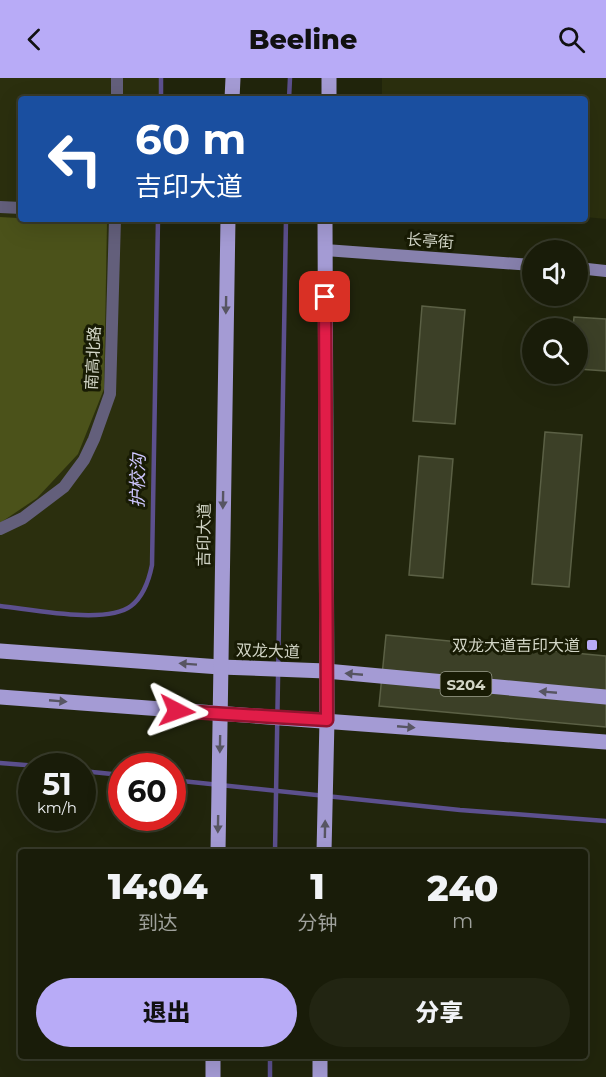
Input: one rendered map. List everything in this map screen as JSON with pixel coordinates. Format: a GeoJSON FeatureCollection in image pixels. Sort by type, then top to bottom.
{"type":"FeatureCollection","features":[{"type":"Feature","properties":{"kind":"main road"},"geometry":{"type":"LineString","coordinates":[[232,96],[233,78]]}},
{"type":"Feature","properties":{"kind":"main road"},"geometry":{"type":"LineString","coordinates":[[329,78],[329,96]]}},
{"type":"Feature","properties":{"kind":"main road","name":"吉印大道"},"geometry":{"type":"LineString","coordinates":[[218,849],[228,222]]}},
{"type":"Feature","properties":{"kind":"main road"},"geometry":{"type":"LineString","coordinates":[[324,849],[327,720],[326,222]]}},
{"type":"Feature","properties":{"kind":"main road","name":"双龙大道"},"geometry":{"type":"LineString","coordinates":[[0,651],[220,667],[326,671],[606,697]]}},
{"type":"Feature","properties":{"kind":"main road"},"geometry":{"type":"LineString","coordinates":[[0,697],[606,742]]}},
{"type":"Feature","properties":{"kind":"main road"},"geometry":{"type":"LineString","coordinates":[[213,1059],[213,1077]]}},
{"type":"Feature","properties":{"kind":"main road"},"geometry":{"type":"LineString","coordinates":[[320,1059],[320,1077]]}},
{"type":"Feature","properties":{"kind":"street"},"geometry":{"type":"LineString","coordinates":[[117,78],[117,96]]}},
{"type":"Feature","properties":{"kind":"street"},"geometry":{"type":"LineString","coordinates":[[0,207],[18,208]]}},
{"type":"Feature","properties":{"kind":"street","name":"南高北路"},"geometry":{"type":"LineString","coordinates":[[0,529],[23,518],[64,487],[84,460],[110,394],[115,222]]}},
{"type":"Feature","properties":{"kind":"street","name":"长亭街"},"geometry":{"type":"LineString","coordinates":[[325,250],[522,264]]}},
{"type":"Feature","properties":{"kind":"street"},"geometry":{"type":"LineString","coordinates":[[588,269],[606,270]]}},
{"type":"Feature","properties":{"kind":"shaded area"},"geometry":{"type":"Polygon","coordinates":[[[0,78],[161,78],[161,96],[18,96],[18,222],[158,222],[152,565],[149,579],[140,596],[129,607],[111,613],[90,615],[0,606],[0,78]]]}},
{"type":"Feature","properties":{"kind":"shaded area"},"geometry":{"type":"Polygon","coordinates":[[[382,78],[606,78],[606,219],[588,217],[588,96],[382,96],[382,78]]]}},
{"type":"Feature","properties":{"kind":"shaded area"},"geometry":{"type":"Polygon","coordinates":[[[0,217],[18,218],[18,222],[107,223],[104,389],[78,454],[37,498],[0,523],[0,217]]]}},
{"type":"Feature","properties":{"kind":"building"},"geometry":{"type":"Polygon","coordinates":[[[422,306],[465,310],[455,424],[413,421],[422,306]]]}},
{"type":"Feature","properties":{"kind":"building"},"geometry":{"type":"Polygon","coordinates":[[[574,317],[606,319],[606,371],[588,370],[588,318],[574,317]]]}},
{"type":"Feature","properties":{"kind":"building"},"geometry":{"type":"Polygon","coordinates":[[[545,432],[582,435],[569,587],[532,584],[545,432]]]}},
{"type":"Feature","properties":{"kind":"building"},"geometry":{"type":"Polygon","coordinates":[[[419,456],[453,459],[443,578],[409,575],[419,456]]]}},
{"type":"Feature","properties":{"kind":"building"},"geometry":{"type":"Polygon","coordinates":[[[386,635],[606,656],[606,727],[379,706],[386,635]]]}},
{"type":"Feature","properties":{"kind":"waterway","name":"护校沟"},"geometry":{"type":"LineString","coordinates":[[161,78],[161,96]]}},
{"type":"Feature","properties":{"kind":"waterway"},"geometry":{"type":"LineString","coordinates":[[289,96],[290,78]]}},
{"type":"Feature","properties":{"kind":"waterway","name":"护校沟"},"geometry":{"type":"LineString","coordinates":[[0,606],[67,614],[104,614],[119,612],[131,606],[145,587],[152,565],[158,222]]}},
{"type":"Feature","properties":{"kind":"waterway"},"geometry":{"type":"LineString","coordinates":[[275,849],[286,222]]}},
{"type":"Feature","properties":{"kind":"waterway"},"geometry":{"type":"LineString","coordinates":[[0,763],[18,764]]}},
{"type":"Feature","properties":{"kind":"waterway"},"geometry":{"type":"LineString","coordinates":[[96,772],[108,774]]}},
{"type":"Feature","properties":{"kind":"waterway"},"geometry":{"type":"LineString","coordinates":[[186,781],[460,810],[606,821]]}},
{"type":"Feature","properties":{"kind":"waterway"},"geometry":{"type":"LineString","coordinates":[[270,1059],[270,1077]]}},
{"type":"Feature","properties":{"kind":"place","name":"双龙大道吉印大道"},"geometry":{"type":"Point","coordinates":[592,645]}},
{"type":"Feature","properties":{"kind":"route"},"geometry":{"type":"LineString","coordinates":[[177,711],[327,720],[325,297]]}}]}
